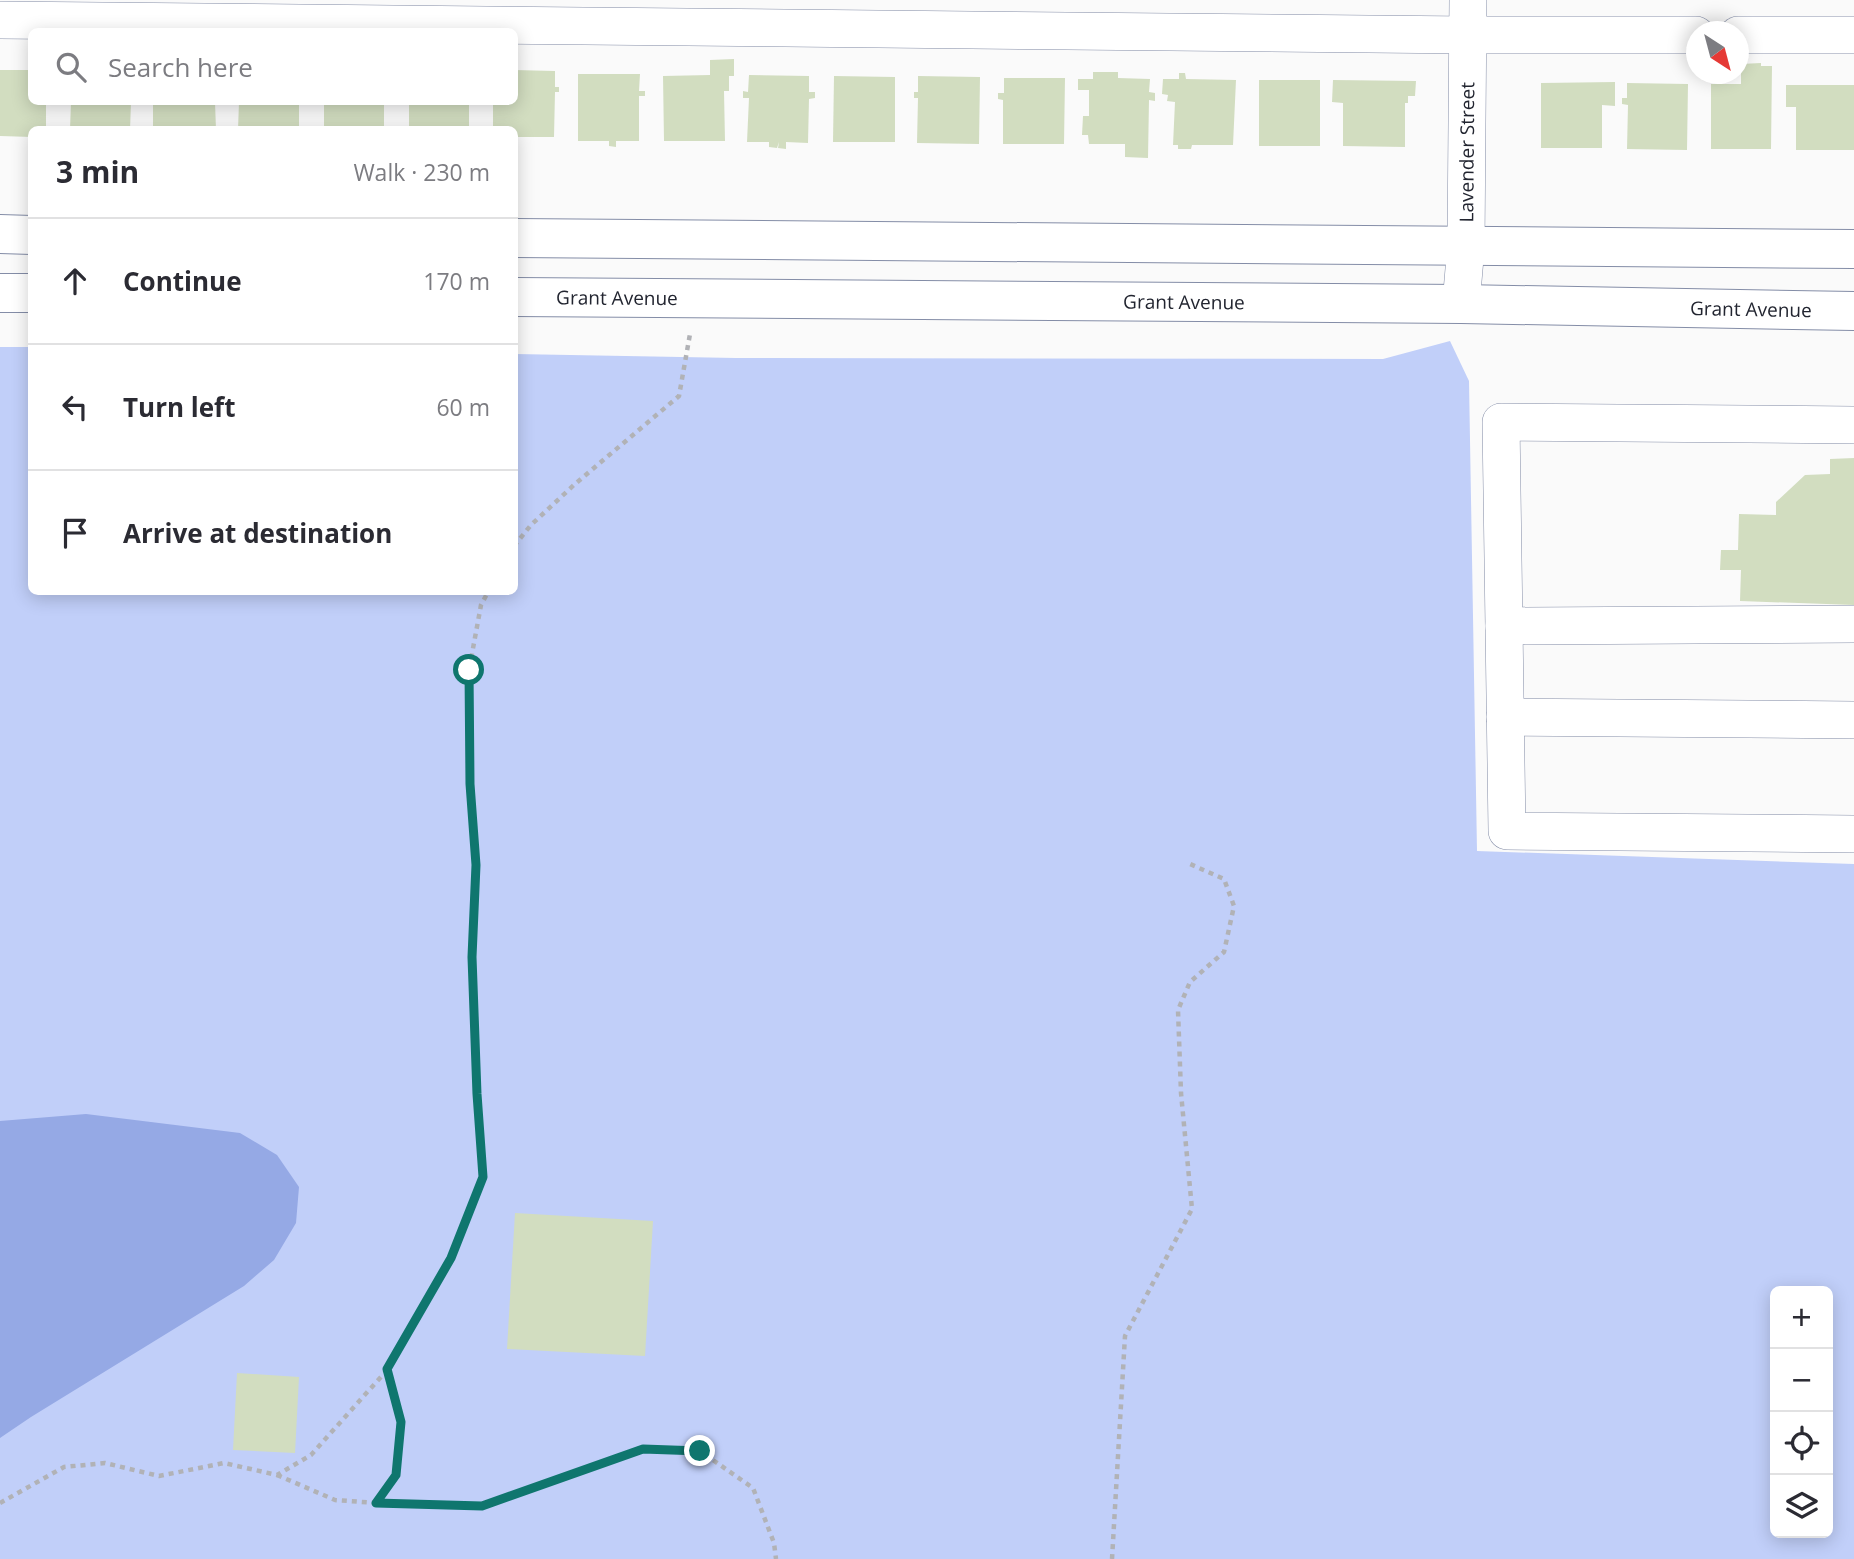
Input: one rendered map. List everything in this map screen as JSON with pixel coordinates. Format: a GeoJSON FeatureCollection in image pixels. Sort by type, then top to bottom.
{"type":"FeatureCollection","features":[{"type":"Feature","properties":{"kind":"main road"},"geometry":{"type":"LineString","coordinates":[[0,234],[28,235]]}},
{"type":"Feature","properties":{"kind":"main road"},"geometry":{"type":"LineString","coordinates":[[518,239],[1854,249]]}},
{"type":"Feature","properties":{"kind":"main road"},"geometry":{"type":"LineString","coordinates":[[0,293],[28,293]]}},
{"type":"Feature","properties":{"kind":"main road","name":"Grant Avenue"},"geometry":{"type":"LineString","coordinates":[[518,297],[1461,304],[1854,311]]}},
{"type":"Feature","properties":{"kind":"street"},"geometry":{"type":"LineString","coordinates":[[0,20],[1468,18],[1686,34]]}},
{"type":"Feature","properties":{"kind":"street","name":"Lavender Street"},"geometry":{"type":"LineString","coordinates":[[1461,304],[1466,246],[1468,18]]}},
{"type":"Feature","properties":{"kind":"street"},"geometry":{"type":"LineString","coordinates":[[1749,35],[1854,35]]}},
{"type":"Feature","properties":{"kind":"street"},"geometry":{"type":"LineString","coordinates":[[1854,425],[1501,422],[1507,831],[1854,834]]}},
{"type":"Feature","properties":{"kind":"street"},"geometry":{"type":"LineString","coordinates":[[1504,625],[1854,624]]}},
{"type":"Feature","properties":{"kind":"street"},"geometry":{"type":"LineString","coordinates":[[1505,717],[1854,720]]}},
{"type":"Feature","properties":{"kind":"path"},"geometry":{"type":"LineString","coordinates":[[518,541],[531,525],[575,484],[679,396],[689,346],[694,298]]}},
{"type":"Feature","properties":{"kind":"path"},"geometry":{"type":"LineString","coordinates":[[277,1475],[311,1455],[387,1369],[451,1258],[483,1177],[472,957],[476,865],[470,784],[469,670],[481,605],[486,595]]}},
{"type":"Feature","properties":{"kind":"path"},"geometry":{"type":"LineString","coordinates":[[1112,1559],[1125,1336],[1192,1209],[1181,1093],[1178,1010],[1190,982],[1224,952],[1234,905],[1224,879],[1190,864]]}},
{"type":"Feature","properties":{"kind":"path"},"geometry":{"type":"LineString","coordinates":[[376,1503],[396,1475],[401,1422],[387,1369]]}},
{"type":"Feature","properties":{"kind":"path"},"geometry":{"type":"LineString","coordinates":[[0,1503],[64,1467],[105,1463],[159,1476],[224,1463],[277,1475],[335,1500],[482,1506],[643,1449],[700,1451],[753,1488],[774,1543],[776,1559]]}},
{"type":"Feature","properties":{"kind":"shaded area"},"geometry":{"type":"Polygon","coordinates":[[[1450,341],[1469,381],[1477,851],[1854,864],[1854,1559],[0,1559],[0,347],[28,347],[28,595],[518,595],[518,354],[736,358],[1383,359],[1450,341]]]}},
{"type":"Feature","properties":{"kind":"shaded area"},"geometry":{"type":"Polygon","coordinates":[[[86,1114],[240,1133],[277,1155],[299,1187],[296,1223],[274,1260],[244,1286],[0,1438],[0,1121],[86,1114]]]}},
{"type":"Feature","properties":{"kind":"building"},"geometry":{"type":"Polygon","coordinates":[[[734,59],[734,76],[729,76],[729,91],[724,91],[725,141],[664,141],[663,76],[710,75],[710,60],[734,59]]]}},
{"type":"Feature","properties":{"kind":"building"},"geometry":{"type":"Polygon","coordinates":[[[1749,64],[1772,66],[1771,149],[1711,149],[1711,84],[1749,84],[1749,64]]]}},
{"type":"Feature","properties":{"kind":"building"},"geometry":{"type":"Polygon","coordinates":[[[0,70],[28,70],[28,105],[46,105],[46,126],[28,126],[28,137],[0,136],[0,70]]]}},
{"type":"Feature","properties":{"kind":"building"},"geometry":{"type":"Polygon","coordinates":[[[518,70],[555,71],[555,87],[559,87],[559,92],[555,92],[554,137],[518,137],[518,126],[493,126],[493,105],[518,105],[518,70]]]}},
{"type":"Feature","properties":{"kind":"building"},"geometry":{"type":"Polygon","coordinates":[[[1093,72],[1118,72],[1118,78],[1150,79],[1149,92],[1155,93],[1155,101],[1149,100],[1148,158],[1125,157],[1125,144],[1089,144],[1088,135],[1082,135],[1083,116],[1089,116],[1089,90],[1078,90],[1078,79],[1093,79],[1093,72]]]}},
{"type":"Feature","properties":{"kind":"building"},"geometry":{"type":"Polygon","coordinates":[[[1179,73],[1185,73],[1186,79],[1236,80],[1233,145],[1192,145],[1191,149],[1178,149],[1178,145],[1173,145],[1175,102],[1167,101],[1168,95],[1162,94],[1163,79],[1179,79],[1179,73]]]}},
{"type":"Feature","properties":{"kind":"building"},"geometry":{"type":"Polygon","coordinates":[[[578,74],[640,74],[639,91],[645,91],[645,96],[639,96],[639,141],[616,141],[616,147],[609,146],[609,141],[578,141],[578,74]]]}},
{"type":"Feature","properties":{"kind":"building"},"geometry":{"type":"Polygon","coordinates":[[[749,75],[809,76],[809,92],[815,92],[815,98],[809,99],[808,143],[786,142],[786,149],[778,148],[779,142],[777,148],[769,147],[769,142],[747,142],[749,98],[743,98],[743,91],[748,92],[749,75]]]}},
{"type":"Feature","properties":{"kind":"building"},"geometry":{"type":"Polygon","coordinates":[[[834,76],[895,77],[895,142],[833,142],[834,76]]]}},
{"type":"Feature","properties":{"kind":"building"},"geometry":{"type":"Polygon","coordinates":[[[918,76],[980,77],[979,144],[917,143],[918,98],[914,98],[914,92],[918,92],[918,76]]]}},
{"type":"Feature","properties":{"kind":"building"},"geometry":{"type":"Polygon","coordinates":[[[1004,78],[1065,78],[1064,144],[1003,144],[1003,100],[998,99],[998,93],[1004,93],[1004,78]]]}},
{"type":"Feature","properties":{"kind":"building"},"geometry":{"type":"Polygon","coordinates":[[[1259,80],[1320,80],[1320,146],[1259,146],[1259,80]]]}},
{"type":"Feature","properties":{"kind":"building"},"geometry":{"type":"Polygon","coordinates":[[[1333,80],[1416,81],[1415,96],[1408,96],[1408,103],[1405,103],[1405,147],[1343,146],[1343,103],[1332,102],[1333,80]]]}},
{"type":"Feature","properties":{"kind":"building"},"geometry":{"type":"Polygon","coordinates":[[[1615,82],[1615,106],[1602,105],[1602,148],[1541,148],[1541,83],[1615,82]]]}},
{"type":"Feature","properties":{"kind":"building"},"geometry":{"type":"Polygon","coordinates":[[[1627,83],[1688,84],[1687,150],[1627,149],[1628,105],[1622,104],[1622,98],[1627,98],[1627,83]]]}},
{"type":"Feature","properties":{"kind":"building"},"geometry":{"type":"Polygon","coordinates":[[[1786,85],[1854,85],[1854,150],[1796,150],[1796,107],[1786,107],[1786,85]]]}},
{"type":"Feature","properties":{"kind":"building"},"geometry":{"type":"Polygon","coordinates":[[[71,105],[131,105],[130,126],[70,126],[71,105]]]}},
{"type":"Feature","properties":{"kind":"building"},"geometry":{"type":"Polygon","coordinates":[[[153,105],[215,105],[216,126],[153,126],[153,105]]]}},
{"type":"Feature","properties":{"kind":"building"},"geometry":{"type":"Polygon","coordinates":[[[239,105],[299,105],[299,126],[238,126],[239,105]]]}},
{"type":"Feature","properties":{"kind":"building"},"geometry":{"type":"Polygon","coordinates":[[[324,105],[384,105],[384,126],[324,126],[324,105]]]}},
{"type":"Feature","properties":{"kind":"building"},"geometry":{"type":"Polygon","coordinates":[[[409,105],[469,105],[469,126],[409,126],[409,105]]]}},
{"type":"Feature","properties":{"kind":"building"},"geometry":{"type":"Polygon","coordinates":[[[1854,458],[1854,605],[1740,601],[1741,570],[1720,570],[1721,550],[1738,550],[1739,514],[1776,515],[1776,502],[1805,475],[1830,474],[1830,459],[1854,458]]]}},
{"type":"Feature","properties":{"kind":"building"},"geometry":{"type":"Polygon","coordinates":[[[515,1213],[653,1221],[645,1356],[507,1349],[515,1213]]]}},
{"type":"Feature","properties":{"kind":"building"},"geometry":{"type":"Polygon","coordinates":[[[237,1373],[299,1377],[295,1453],[233,1450],[237,1373]]]}},
{"type":"Feature","properties":{"kind":"route"},"geometry":{"type":"LineString","coordinates":[[469,670],[470,784],[476,865],[472,957],[483,1177],[451,1258],[387,1369],[401,1422],[396,1475],[376,1503],[482,1506],[643,1449],[700,1451]]}}]}
